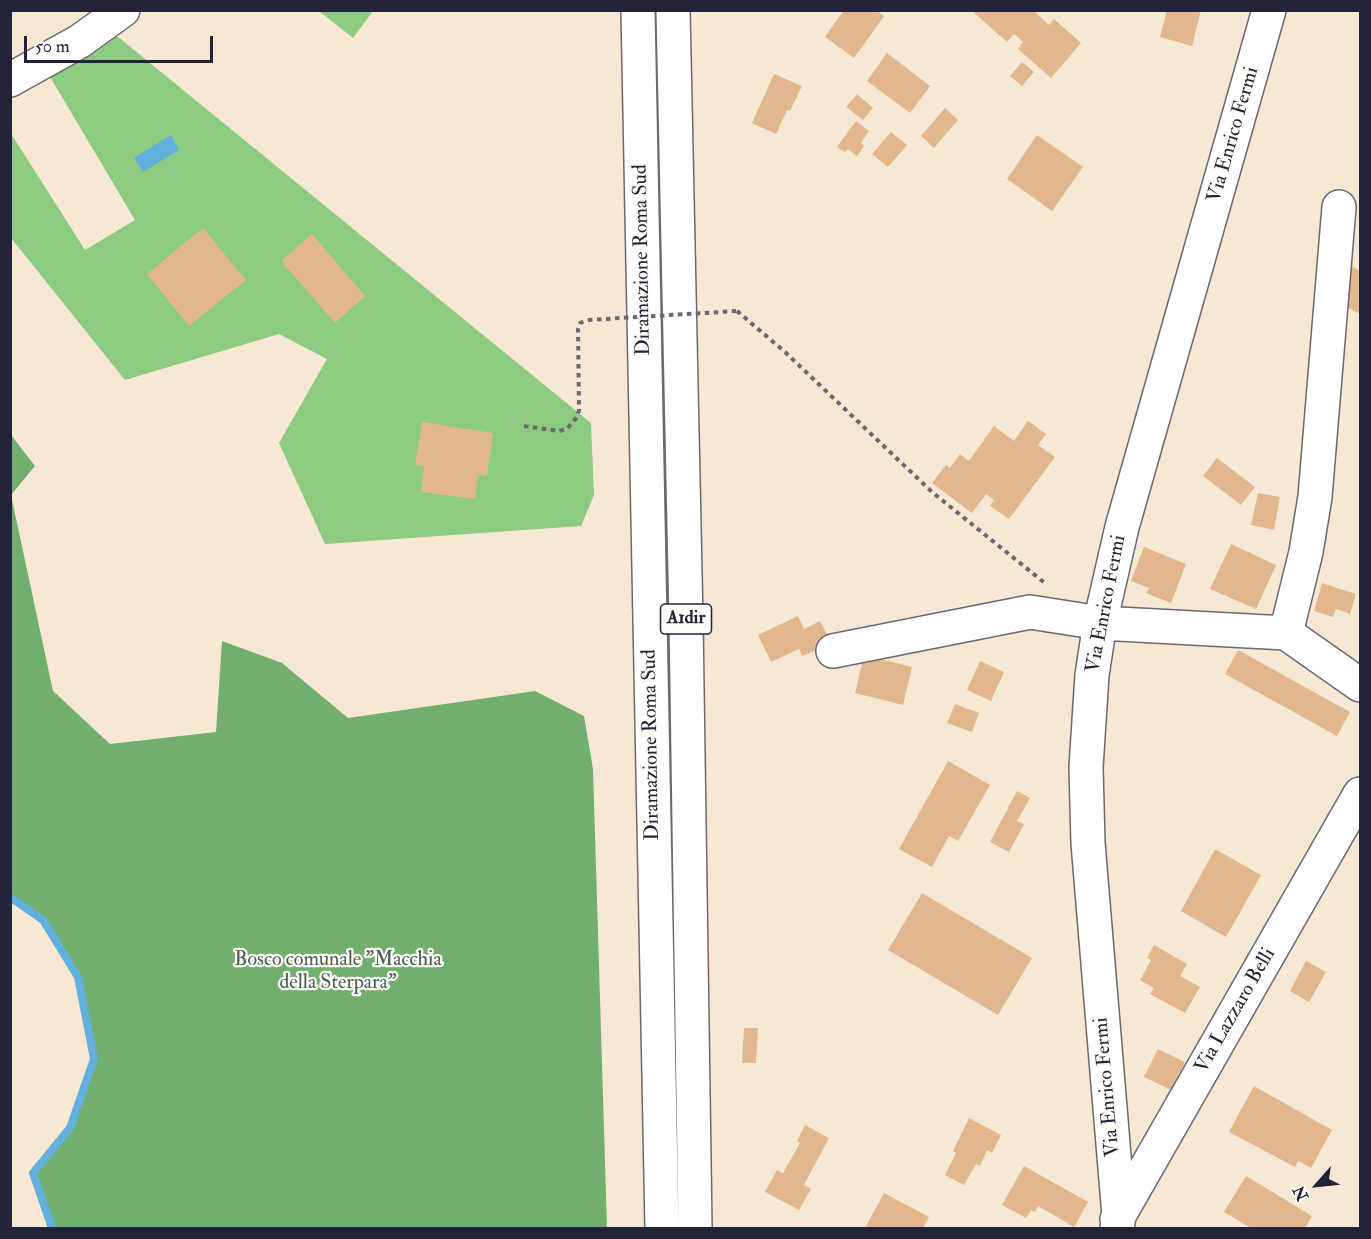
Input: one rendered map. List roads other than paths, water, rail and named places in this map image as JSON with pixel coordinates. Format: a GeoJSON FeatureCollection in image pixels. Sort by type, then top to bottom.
{"type":"FeatureCollection","features":[{"type":"Feature","properties":{"kind":"main road"},"geometry":{"type":"LineString","coordinates":[[10,80],[80,41],[123,10]]}},
{"type":"Feature","properties":{"kind":"main road","name":"Diramazione Roma Sud"},"geometry":{"type":"LineString","coordinates":[[638,10],[662,1228]]}},
{"type":"Feature","properties":{"kind":"main road","name":"Diramazione Roma Sud"},"geometry":{"type":"LineString","coordinates":[[673,10],[695,1228]]}},
{"type":"Feature","properties":{"kind":"main road","name":"Via Enrico Fermi"},"geometry":{"type":"LineString","coordinates":[[1122,1225],[1091,890],[1086,795],[1090,697],[1100,623],[1122,527],[1269,10]]}},
{"type":"Feature","properties":{"kind":"main road"},"geometry":{"type":"LineString","coordinates":[[1286,633],[1306,552],[1315,497],[1339,207]]}},
{"type":"Feature","properties":{"kind":"main road"},"geometry":{"type":"LineString","coordinates":[[833,651],[1030,612],[1100,623],[1286,633],[1360,685]]}},
{"type":"Feature","properties":{"kind":"main road","name":"Via Lazzaro Belli"},"geometry":{"type":"LineString","coordinates":[[1122,1225],[1360,794]]}},
{"type":"Feature","properties":{"kind":"water"},"geometry":{"type":"Polygon","coordinates":[[[171,135],[179,150],[143,172],[134,158],[171,135]]]}},
{"type":"Feature","properties":{"kind":"waterway"},"geometry":{"type":"LineString","coordinates":[[10,897],[43,920],[78,977],[94,1059],[70,1128],[33,1173],[52,1228]]}},
{"type":"Feature","properties":{"kind":"park label","name":"Bosco comunale \"Macchia della Sterpara\""},"geometry":{"type":"Point","coordinates":[338,972]}}]}
